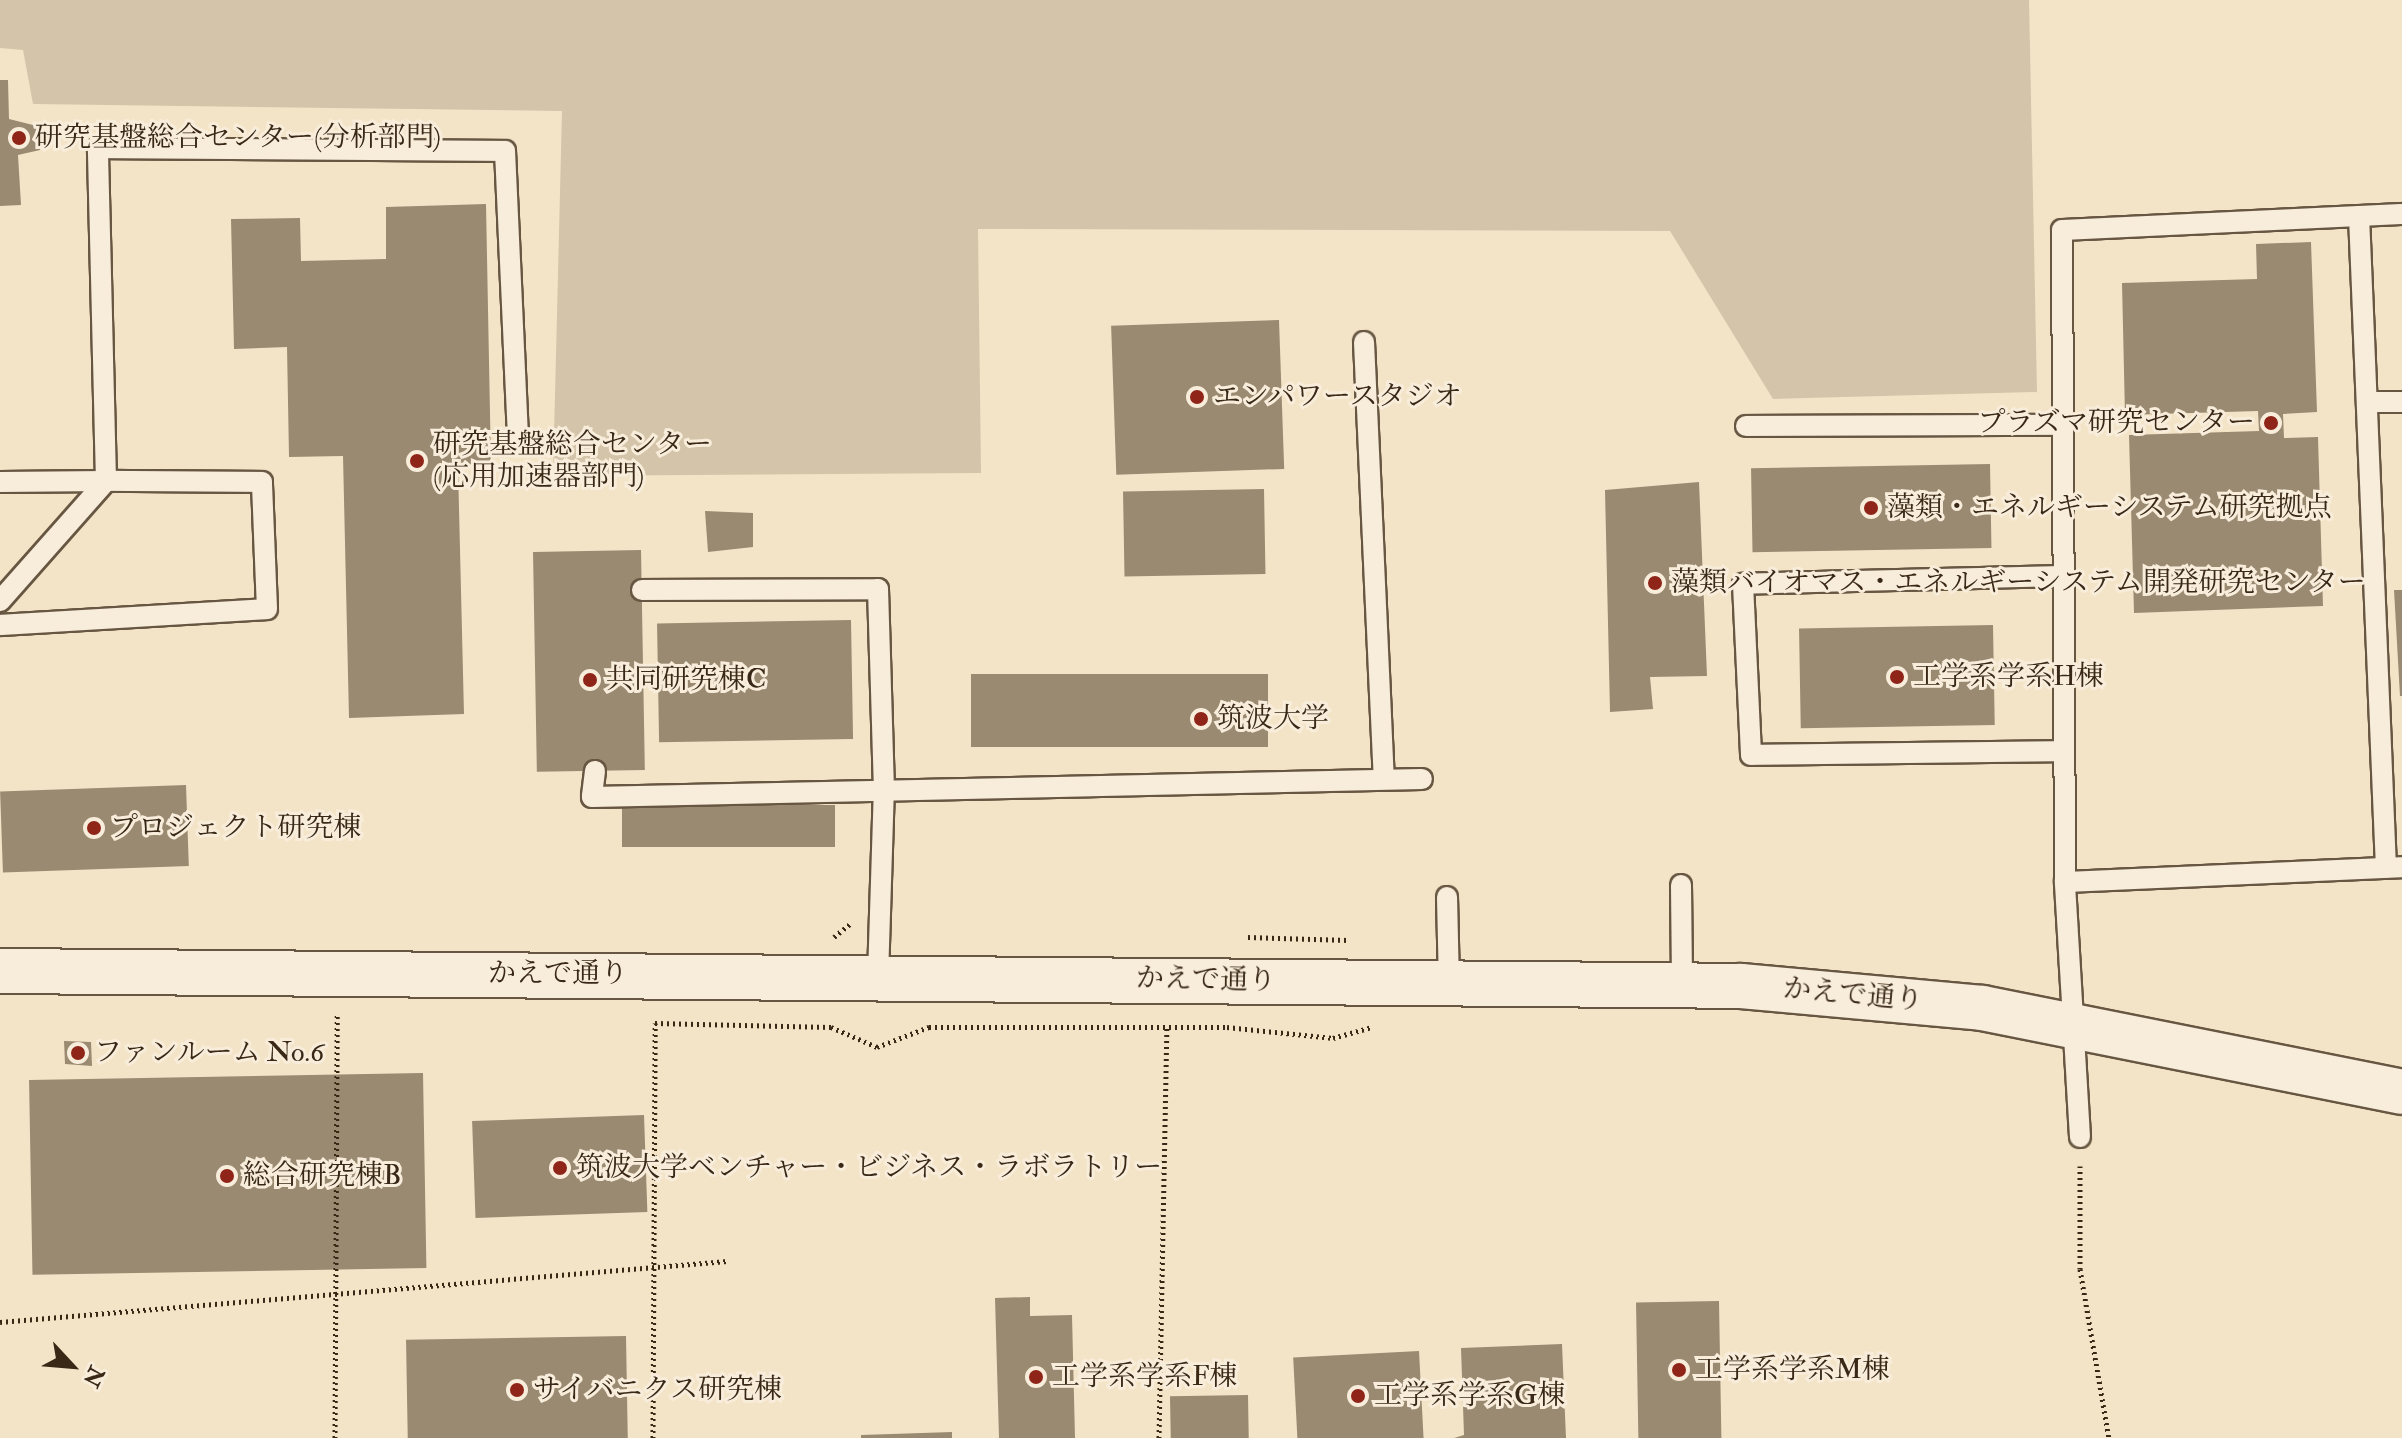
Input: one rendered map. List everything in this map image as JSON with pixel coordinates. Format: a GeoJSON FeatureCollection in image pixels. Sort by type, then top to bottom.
{"type":"FeatureCollection","features":[{"type":"Feature","properties":{"kind":"street","name":"かえで通り"},"geometry":{"type":"LineString","coordinates":[[0,971],[878,975],[1682,985],[1871,994],[2076,1024],[2402,1092]]}},
{"type":"Feature","properties":{"kind":"lane"},"geometry":{"type":"LineString","coordinates":[[0,601],[106,481],[98,148],[505,151],[518,437]]}},
{"type":"Feature","properties":{"kind":"lane"},"geometry":{"type":"LineString","coordinates":[[2080,1137],[2076,1024],[2065,882],[2062,230],[2402,214]]}},
{"type":"Feature","properties":{"kind":"lane"},"geometry":{"type":"LineString","coordinates":[[2065,882],[2394,867],[2359,216]]}},
{"type":"Feature","properties":{"kind":"lane"},"geometry":{"type":"LineString","coordinates":[[1364,342],[1384,779]]}},
{"type":"Feature","properties":{"kind":"lane"},"geometry":{"type":"LineString","coordinates":[[2367,402],[2402,402]]}},
{"type":"Feature","properties":{"kind":"lane"},"geometry":{"type":"LineString","coordinates":[[1746,426],[2063,425]]}},
{"type":"Feature","properties":{"kind":"lane"},"geometry":{"type":"LineString","coordinates":[[0,482],[262,482],[267,609],[0,625]]}},
{"type":"Feature","properties":{"kind":"lane"},"geometry":{"type":"LineString","coordinates":[[2062,576],[1743,584],[1751,755],[2064,751]]}},
{"type":"Feature","properties":{"kind":"lane"},"geometry":{"type":"LineString","coordinates":[[642,590],[878,589],[884,786],[878,975]]}},
{"type":"Feature","properties":{"kind":"lane"},"geometry":{"type":"LineString","coordinates":[[595,771],[592,797],[884,786],[1422,779]]}},
{"type":"Feature","properties":{"kind":"lane"},"geometry":{"type":"LineString","coordinates":[[1681,885],[1682,985]]}},
{"type":"Feature","properties":{"kind":"lane"},"geometry":{"type":"LineString","coordinates":[[1447,897],[1449,983]]}},
{"type":"Feature","properties":{"kind":"path"},"geometry":{"type":"LineString","coordinates":[[335,1438],[337,1014]]}},
{"type":"Feature","properties":{"kind":"path"},"geometry":{"type":"LineString","coordinates":[[653,1438],[655,1023],[831,1027],[877,1047],[929,1027],[1167,1027],[1333,1038],[1387,1027]]}},
{"type":"Feature","properties":{"kind":"path"},"geometry":{"type":"LineString","coordinates":[[1159,1438],[1167,1027]]}},
{"type":"Feature","properties":{"kind":"path"},"geometry":{"type":"LineString","coordinates":[[2080,1137],[2080,1269],[2109,1438]]}},
{"type":"Feature","properties":{"kind":"path"},"geometry":{"type":"LineString","coordinates":[[0,1322],[336,1296],[654,1263],[727,1261]]}},
{"type":"Feature","properties":{"kind":"shaded area"},"geometry":{"type":"Polygon","coordinates":[[[0,0],[2029,0],[2037,392],[1773,399],[1670,231],[978,229],[981,473],[553,476],[562,111],[33,104],[23,50],[0,48],[0,0]]]}},
{"type":"Feature","properties":{"kind":"building","name":"研究基盤総合センター(分析部門)"},"geometry":{"type":"Polygon","coordinates":[[[0,80],[8,80],[9,119],[37,126],[40,150],[18,155],[21,205],[0,206],[0,80]]]}},
{"type":"Feature","properties":{"kind":"building","name":"研究基盤総合センター (応用加速器部門)"},"geometry":{"type":"Polygon","coordinates":[[[486,204],[491,465],[458,467],[464,714],[349,718],[343,456],[289,457],[287,347],[234,349],[231,219],[300,218],[301,261],[386,259],[386,207],[486,204]]]}},
{"type":"Feature","properties":{"kind":"building","name":"プラズマ研究センター"},"geometry":{"type":"Polygon","coordinates":[[[2311,242],[2317,412],[2283,414],[2284,438],[2318,437],[2323,606],[2134,613],[2129,435],[2259,431],[2258,411],[2125,415],[2122,283],[2257,279],[2256,244],[2311,242]]]}},
{"type":"Feature","properties":{"kind":"building","name":"エンパワースタジオ"},"geometry":{"type":"Polygon","coordinates":[[[1279,320],[1284,469],[1116,475],[1111,326],[1279,320]]]}},
{"type":"Feature","properties":{"kind":"building","name":"藻類・エネルギーシステム研究拠点"},"geometry":{"type":"Polygon","coordinates":[[[1990,464],[1991,548],[1753,552],[1751,468],[1990,464]]]}},
{"type":"Feature","properties":{"kind":"building","name":"藻類バイオマス・エネルギーシステム開発研究センター"},"geometry":{"type":"Polygon","coordinates":[[[1699,482],[1707,676],[1650,677],[1653,709],[1610,712],[1605,490],[1699,482]]]}},
{"type":"Feature","properties":{"kind":"building"},"geometry":{"type":"Polygon","coordinates":[[[1264,489],[1265,574],[1125,576],[1123,491],[1264,489]]]}},
{"type":"Feature","properties":{"kind":"building"},"geometry":{"type":"Polygon","coordinates":[[[705,511],[753,513],[753,547],[708,552],[705,511]]]}},
{"type":"Feature","properties":{"kind":"building","name":"共同研究棟C"},"geometry":{"type":"Polygon","coordinates":[[[641,550],[645,770],[537,772],[533,552],[641,550]]]}},
{"type":"Feature","properties":{"kind":"building"},"geometry":{"type":"Polygon","coordinates":[[[2394,590],[2402,590],[2402,696],[2400,696],[2394,590]]]}},
{"type":"Feature","properties":{"kind":"building"},"geometry":{"type":"Polygon","coordinates":[[[851,620],[853,739],[659,742],[657,623],[851,620]]]}},
{"type":"Feature","properties":{"kind":"building","name":"工学系学系H棟"},"geometry":{"type":"Polygon","coordinates":[[[1993,625],[1995,725],[1801,728],[1799,628],[1993,625]]]}},
{"type":"Feature","properties":{"kind":"building"},"geometry":{"type":"Polygon","coordinates":[[[971,674],[1268,674],[1268,747],[971,747],[971,674]]]}},
{"type":"Feature","properties":{"kind":"building","name":"プロジェクト研究棟"},"geometry":{"type":"Polygon","coordinates":[[[186,785],[189,866],[3,872],[0,791],[186,785]]]}},
{"type":"Feature","properties":{"kind":"building"},"geometry":{"type":"Polygon","coordinates":[[[622,805],[835,805],[835,847],[622,847],[622,805]]]}},
{"type":"Feature","properties":{"kind":"building","name":"ファンルーム No.6"},"geometry":{"type":"Polygon","coordinates":[[[64,1041],[91,1042],[92,1066],[65,1064],[64,1041]]]}},
{"type":"Feature","properties":{"kind":"building","name":"総合研究棟B"},"geometry":{"type":"Polygon","coordinates":[[[423,1073],[426,1268],[32,1275],[29,1080],[423,1073]]]}},
{"type":"Feature","properties":{"kind":"building","name":"筑波大学ベンチャー・ビジネス・ラボラトリー"},"geometry":{"type":"Polygon","coordinates":[[[644,1115],[647,1212],[475,1218],[472,1121],[644,1115]]]}},
{"type":"Feature","properties":{"kind":"building","name":"工学系学系F棟"},"geometry":{"type":"Polygon","coordinates":[[[1030,1297],[1030,1316],[1072,1315],[1075,1438],[999,1438],[995,1298],[1030,1297]]]}},
{"type":"Feature","properties":{"kind":"building","name":"工学系学系M棟"},"geometry":{"type":"Polygon","coordinates":[[[1719,1301],[1721,1438],[1638,1438],[1636,1302],[1719,1301]]]}},
{"type":"Feature","properties":{"kind":"building","name":"サイバニクス研究棟"},"geometry":{"type":"Polygon","coordinates":[[[626,1336],[628,1438],[408,1438],[406,1340],[626,1336]]]}},
{"type":"Feature","properties":{"kind":"building"},"geometry":{"type":"Polygon","coordinates":[[[1562,1344],[1566,1438],[1454,1438],[1464,1435],[1461,1348],[1562,1344]]]}},
{"type":"Feature","properties":{"kind":"building"},"geometry":{"type":"Polygon","coordinates":[[[1419,1351],[1424,1438],[1297,1438],[1293,1358],[1419,1351]]]}},
{"type":"Feature","properties":{"kind":"building","name":"工学系学系F棟"},"geometry":{"type":"Polygon","coordinates":[[[1248,1395],[1249,1438],[1171,1438],[1170,1396],[1248,1395]]]}},
{"type":"Feature","properties":{"kind":"building"},"geometry":{"type":"Polygon","coordinates":[[[952,1432],[952,1438],[861,1438],[861,1435],[952,1432]]]}},
{"type":"Feature","properties":{"kind":"place","name":"研究基盤総合センター(分析部門)"},"geometry":{"type":"Point","coordinates":[19,138]}},
{"type":"Feature","properties":{"kind":"place","name":"エンパワースタジオ"},"geometry":{"type":"Point","coordinates":[1197,397]}},
{"type":"Feature","properties":{"kind":"place","name":"プラズマ研究センター"},"geometry":{"type":"Point","coordinates":[2271,423]}},
{"type":"Feature","properties":{"kind":"place","name":"研究基盤総合センター (応用加速器部門)"},"geometry":{"type":"Point","coordinates":[417,461]}},
{"type":"Feature","properties":{"kind":"place","name":"藻類・エネルギーシステム研究拠点"},"geometry":{"type":"Point","coordinates":[1871,508]}},
{"type":"Feature","properties":{"kind":"place","name":"藻類バイオマス・エネルギーシステム開発研究センター"},"geometry":{"type":"Point","coordinates":[1655,583]}},
{"type":"Feature","properties":{"kind":"place","name":"工学系学系H棟"},"geometry":{"type":"Point","coordinates":[1897,677]}},
{"type":"Feature","properties":{"kind":"place","name":"共同研究棟C"},"geometry":{"type":"Point","coordinates":[590,680]}},
{"type":"Feature","properties":{"kind":"place","name":"筑波大学"},"geometry":{"type":"Point","coordinates":[1201,719]}},
{"type":"Feature","properties":{"kind":"place","name":"プロジェクト研究棟"},"geometry":{"type":"Point","coordinates":[94,828]}},
{"type":"Feature","properties":{"kind":"place","name":"ファンルーム No.6"},"geometry":{"type":"Point","coordinates":[78,1053]}},
{"type":"Feature","properties":{"kind":"place","name":"筑波大学ベンチャー・ビジネス・ラボラトリー"},"geometry":{"type":"Point","coordinates":[560,1168]}},
{"type":"Feature","properties":{"kind":"place","name":"総合研究棟B"},"geometry":{"type":"Point","coordinates":[227,1176]}},
{"type":"Feature","properties":{"kind":"place","name":"工学系学系M棟"},"geometry":{"type":"Point","coordinates":[1679,1370]}},
{"type":"Feature","properties":{"kind":"place","name":"工学系学系F棟"},"geometry":{"type":"Point","coordinates":[1036,1377]}},
{"type":"Feature","properties":{"kind":"place","name":"サイバニクス研究棟"},"geometry":{"type":"Point","coordinates":[517,1390]}},
{"type":"Feature","properties":{"kind":"place","name":"工学系学系G棟"},"geometry":{"type":"Point","coordinates":[1358,1396]}}]}
